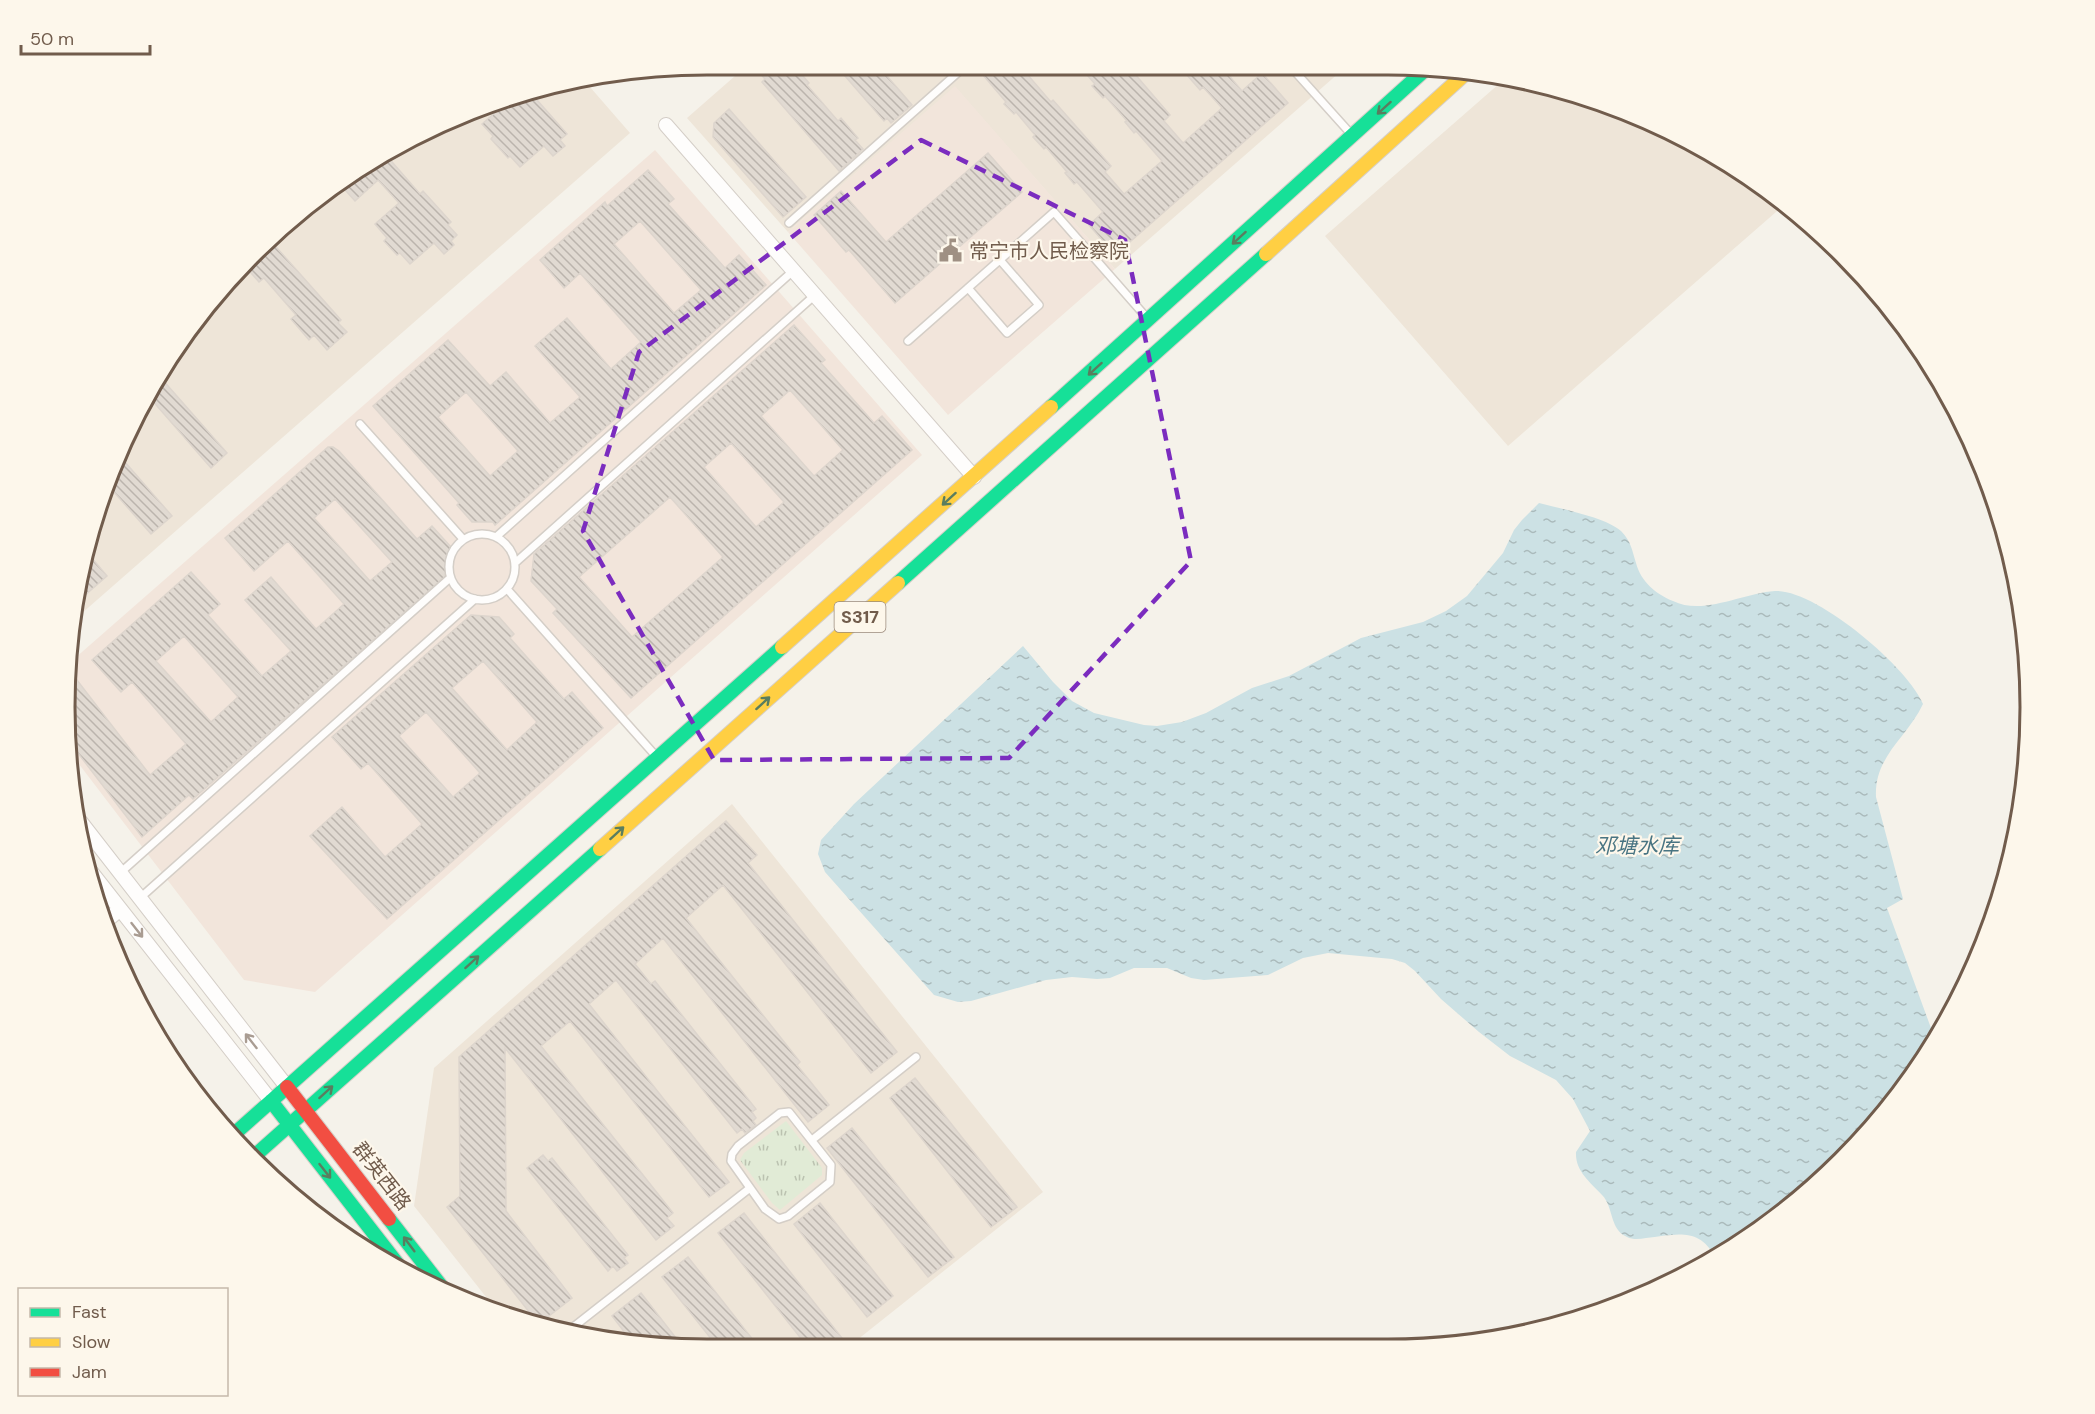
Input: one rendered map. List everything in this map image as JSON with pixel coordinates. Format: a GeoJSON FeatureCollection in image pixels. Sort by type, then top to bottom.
{"type":"FeatureCollection","features":[{"type":"Feature","properties":{"kind":"main road","name":"S317"},"geometry":{"type":"LineString","coordinates":[[238,1130],[974,477],[1419,76]]}},
{"type":"Feature","properties":{"kind":"main road","name":"S317"},"geometry":{"type":"LineString","coordinates":[[258,1152],[1054,445],[1459,79]]}},
{"type":"Feature","properties":{"kind":"main road","name":"群英西路"},"geometry":{"type":"LineString","coordinates":[[287,1087],[435,1277]]}},
{"type":"Feature","properties":{"kind":"main road","name":"群英西路"},"geometry":{"type":"LineString","coordinates":[[271,1101],[384,1250]]}},
{"type":"Feature","properties":{"kind":"street"},"geometry":{"type":"LineString","coordinates":[[666,125],[974,477]]}},
{"type":"Feature","properties":{"kind":"street"},"geometry":{"type":"LineString","coordinates":[[87,830],[287,1087]]}},
{"type":"Feature","properties":{"kind":"street"},"geometry":{"type":"LineString","coordinates":[[102,886],[271,1101]]}},
{"type":"Feature","properties":{"kind":"street"},"geometry":{"type":"LineString","coordinates":[[111,917],[120,909]]}},
{"type":"Feature","properties":{"kind":"lane"},"geometry":{"type":"LineString","coordinates":[[789,223],[955,75]]}},
{"type":"Feature","properties":{"kind":"lane"},"geometry":{"type":"LineString","coordinates":[[1298,75],[1352,136]]}},
{"type":"Feature","properties":{"kind":"lane"},"geometry":{"type":"LineString","coordinates":[[908,341],[1054,212],[1149,320]]}},
{"type":"Feature","properties":{"kind":"lane"},"geometry":{"type":"LineString","coordinates":[[968,288],[1007,333],[1039,305],[1000,260]]}},
{"type":"Feature","properties":{"kind":"lane"},"geometry":{"type":"LineString","coordinates":[[496,537],[793,271]]}},
{"type":"Feature","properties":{"kind":"lane"},"geometry":{"type":"LineString","coordinates":[[515,563],[815,295]]}},
{"type":"Feature","properties":{"kind":"lane"},"geometry":{"type":"LineString","coordinates":[[360,424],[463,539]]}},
{"type":"Feature","properties":{"kind":"lane"},"geometry":{"type":"LineString","coordinates":[[479,533],[496,537],[509,548],[515,563],[507,589],[492,598],[475,599],[464,595],[456,588],[450,578],[449,560],[452,552],[463,539],[479,533]]}},
{"type":"Feature","properties":{"kind":"lane"},"geometry":{"type":"LineString","coordinates":[[120,873],[450,578]]}},
{"type":"Feature","properties":{"kind":"lane"},"geometry":{"type":"LineString","coordinates":[[507,589],[658,758]]}},
{"type":"Feature","properties":{"kind":"lane"},"geometry":{"type":"LineString","coordinates":[[140,898],[475,599]]}},
{"type":"Feature","properties":{"kind":"lane"},"geometry":{"type":"LineString","coordinates":[[812,1140],[916,1057]]}},
{"type":"Feature","properties":{"kind":"lane"},"geometry":{"type":"LineString","coordinates":[[789,1112],[812,1140],[831,1165],[830,1182],[788,1216],[779,1218],[772,1215],[734,1167],[731,1161],[732,1154],[738,1146],[780,1113],[789,1112]]}},
{"type":"Feature","properties":{"kind":"lane"},"geometry":{"type":"LineString","coordinates":[[576,1325],[750,1188]]}},
{"type":"Feature","properties":{"kind":"highlighted area"},"geometry":{"type":"Polygon","coordinates":[[[921,140],[1125,240],[1191,561],[1009,758],[714,760],[583,531],[639,352],[921,140]]]}},
{"type":"Feature","properties":{"kind":"shaded area"},"geometry":{"type":"Polygon","coordinates":[[[736,75],[1337,75],[1115,269],[955,87],[788,232],[687,118],[736,75]]]}},
{"type":"Feature","properties":{"kind":"shaded area"},"geometry":{"type":"Polygon","coordinates":[[[1498,85],[1591,109],[1668,140],[1739,182],[1778,210],[1508,446],[1325,236],[1498,85]]]}},
{"type":"Feature","properties":{"kind":"shaded area"},"geometry":{"type":"Polygon","coordinates":[[[589,86],[630,133],[82,613],[97,543],[109,504],[140,427],[182,356],[206,322],[260,260],[290,232],[356,182],[427,140],[465,123],[543,97],[589,86]]]}},
{"type":"Feature","properties":{"kind":"shaded area","name":"常宁市人民检察院"},"geometry":{"type":"Polygon","coordinates":[[[955,86],[1115,269],[948,415],[788,232],[955,86]]]}},
{"type":"Feature","properties":{"kind":"shaded area"},"geometry":{"type":"Polygon","coordinates":[[[655,150],[922,455],[315,992],[244,980],[77,762],[75,707],[77,656],[655,150]]]}},
{"type":"Feature","properties":{"kind":"shaded area"},"geometry":{"type":"Polygon","coordinates":[[[732,804],[1043,1192],[858,1339],[666,1338],[584,1327],[488,1299],[414,1206],[434,1068],[732,804]]]}},
{"type":"Feature","properties":{"kind":"green space"},"geometry":{"type":"Polygon","coordinates":[[[786,1121],[822,1168],[822,1175],[780,1210],[772,1203],[740,1160],[744,1153],[786,1121]]]}},
{"type":"Feature","properties":{"kind":"water","name":"邓塘水库"},"geometry":{"type":"Polygon","coordinates":[[[1539,503],[1614,526],[1629,542],[1638,570],[1645,582],[1661,595],[1685,605],[1710,605],[1775,591],[1793,594],[1813,603],[1836,616],[1881,652],[1900,671],[1923,704],[1880,770],[1876,797],[1903,899],[1887,908],[1931,1029],[1889,1092],[1835,1154],[1773,1208],[1711,1250],[1701,1241],[1685,1235],[1634,1239],[1621,1233],[1614,1223],[1606,1200],[1584,1176],[1578,1165],[1576,1152],[1590,1131],[1573,1099],[1556,1080],[1510,1056],[1479,1032],[1405,963],[1392,959],[1328,953],[1303,958],[1268,975],[1204,980],[1191,978],[1167,968],[1134,968],[1110,978],[1072,977],[1046,980],[971,1001],[958,1002],[934,995],[825,872],[818,854],[821,840],[854,804],[1023,646],[1072,701],[1094,713],[1144,725],[1157,726],[1182,722],[1206,713],[1252,688],[1289,676],[1361,638],[1423,622],[1446,611],[1467,596],[1503,553],[1514,530],[1539,503]]]}},
{"type":"Feature","properties":{"kind":"building"},"geometry":{"type":"Polygon","coordinates":[[[761,75],[802,75],[809,83],[807,85],[838,121],[841,118],[858,138],[855,140],[863,149],[839,171],[762,82],[765,79],[761,75]]]}},
{"type":"Feature","properties":{"kind":"building"},"geometry":{"type":"Polygon","coordinates":[[[844,75],[886,75],[912,105],[891,123],[887,118],[884,121],[844,75]]]}},
{"type":"Feature","properties":{"kind":"building"},"geometry":{"type":"Polygon","coordinates":[[[983,75],[1028,75],[1111,166],[1105,172],[1124,194],[1162,161],[1136,131],[1134,133],[1125,122],[1127,121],[1105,96],[1103,98],[1092,86],[1095,84],[1087,75],[1136,75],[1170,115],[1164,121],[1183,143],[1222,108],[1203,87],[1200,90],[1187,75],[1229,75],[1242,91],[1260,75],[1264,75],[1288,103],[1115,255],[1089,225],[1103,212],[1077,182],[1074,184],[1046,147],[1044,149],[1033,137],[1035,135],[1016,112],[1014,114],[1004,104],[1006,102],[983,75]]]}},
{"type":"Feature","properties":{"kind":"building"},"geometry":{"type":"Polygon","coordinates":[[[536,99],[567,134],[560,140],[565,146],[553,156],[544,146],[520,167],[510,156],[508,158],[491,139],[493,136],[482,124],[496,112],[536,99]]]}},
{"type":"Feature","properties":{"kind":"building"},"geometry":{"type":"Polygon","coordinates":[[[729,109],[806,197],[783,217],[713,137],[714,123],[729,109]]]}},
{"type":"Feature","properties":{"kind":"building"},"geometry":{"type":"Polygon","coordinates":[[[988,153],[1022,192],[895,303],[849,250],[846,252],[814,215],[841,191],[886,242],[988,153]]]}},
{"type":"Feature","properties":{"kind":"building"},"geometry":{"type":"Polygon","coordinates":[[[391,160],[420,194],[423,191],[451,222],[448,225],[457,235],[451,241],[454,245],[444,254],[434,243],[410,264],[400,253],[397,255],[384,241],[387,238],[375,224],[399,203],[378,180],[355,201],[345,190],[391,160]]]}},
{"type":"Feature","properties":{"kind":"building"},"geometry":{"type":"Polygon","coordinates":[[[648,170],[674,199],[668,204],[725,268],[739,255],[766,285],[495,525],[493,522],[472,522],[457,505],[459,503],[373,406],[448,340],[490,386],[506,372],[550,423],[580,397],[535,346],[567,318],[611,369],[641,342],[580,273],[564,288],[540,260],[605,202],[607,206],[648,170]],[[640,221],[614,244],[674,313],[701,290],[640,221]],[[466,392],[438,417],[490,476],[518,451],[466,392]]]}},
{"type":"Feature","properties":{"kind":"building"},"geometry":{"type":"Polygon","coordinates":[[[275,246],[341,320],[338,323],[347,332],[327,350],[314,335],[309,340],[291,319],[296,315],[264,278],[259,282],[250,271],[275,246]]]}},
{"type":"Feature","properties":{"kind":"building"},"geometry":{"type":"Polygon","coordinates":[[[794,325],[825,360],[821,363],[874,423],[882,416],[912,450],[631,698],[553,613],[557,609],[531,581],[534,554],[794,325]],[[790,390],[761,416],[814,476],[843,450],[790,390]],[[731,443],[704,467],[756,527],[784,502],[731,443]],[[670,497],[579,577],[632,637],[723,557],[670,497]]]}},
{"type":"Feature","properties":{"kind":"building"},"geometry":{"type":"Polygon","coordinates":[[[165,383],[227,453],[211,468],[154,402],[165,383]]]}},
{"type":"Feature","properties":{"kind":"building"},"geometry":{"type":"Polygon","coordinates":[[[328,447],[339,451],[417,539],[432,526],[451,547],[447,570],[449,573],[193,799],[189,795],[142,837],[76,751],[76,681],[150,775],[186,744],[132,682],[121,692],[92,660],[191,572],[220,604],[208,615],[262,676],[291,651],[245,600],[271,577],[316,629],[344,604],[288,541],[254,571],[225,538],[328,447]],[[335,499],[314,518],[370,581],[392,562],[335,499]],[[184,636],[156,661],[211,722],[238,697],[184,636]]]}},
{"type":"Feature","properties":{"kind":"building"},"geometry":{"type":"Polygon","coordinates":[[[125,462],[172,516],[151,534],[113,491],[125,462]]]}},
{"type":"Feature","properties":{"kind":"building"},"geometry":{"type":"Polygon","coordinates":[[[93,559],[107,576],[85,595],[93,559]]]}},
{"type":"Feature","properties":{"kind":"building"},"geometry":{"type":"Polygon","coordinates":[[[471,615],[499,617],[514,634],[510,638],[564,699],[572,692],[603,728],[387,919],[310,836],[342,807],[385,857],[422,824],[368,763],[361,769],[332,737],[471,615]],[[483,661],[452,688],[507,750],[537,722],[483,661]],[[426,712],[399,736],[453,797],[480,773],[426,712]]]}},
{"type":"Feature","properties":{"kind":"building"},"geometry":{"type":"Polygon","coordinates":[[[726,821],[757,855],[748,863],[897,1052],[871,1073],[723,885],[686,918],[800,1062],[797,1065],[829,1105],[808,1122],[663,938],[635,964],[651,984],[655,981],[756,1109],[752,1112],[756,1118],[753,1121],[756,1125],[745,1133],[742,1129],[737,1133],[616,980],[589,1004],[729,1182],[709,1197],[570,1021],[541,1046],[673,1213],[667,1218],[674,1226],[656,1240],[505,1048],[506,1211],[572,1298],[547,1318],[530,1313],[447,1207],[460,1196],[459,1057],[726,821]]]}},
{"type":"Feature","properties":{"kind":"building"},"geometry":{"type":"Polygon","coordinates":[[[915,1078],[1017,1207],[991,1227],[890,1098],[915,1078]]]}},
{"type":"Feature","properties":{"kind":"building"},"geometry":{"type":"Polygon","coordinates":[[[852,1128],[954,1257],[928,1277],[827,1148],[852,1128]]]}},
{"type":"Feature","properties":{"kind":"building"},"geometry":{"type":"Polygon","coordinates":[[[543,1155],[548,1161],[552,1158],[628,1255],[624,1258],[628,1263],[617,1271],[613,1266],[608,1271],[527,1168],[543,1155]]]}},
{"type":"Feature","properties":{"kind":"building"},"geometry":{"type":"Polygon","coordinates":[[[820,1203],[893,1296],[867,1317],[794,1224],[820,1203]]]}},
{"type":"Feature","properties":{"kind":"building"},"geometry":{"type":"Polygon","coordinates":[[[744,1213],[843,1339],[801,1339],[718,1233],[744,1213]]]}},
{"type":"Feature","properties":{"kind":"building"},"geometry":{"type":"Polygon","coordinates":[[[688,1257],[752,1339],[711,1339],[662,1277],[688,1257]]]}},
{"type":"Feature","properties":{"kind":"building"},"geometry":{"type":"Polygon","coordinates":[[[641,1293],[676,1338],[626,1334],[612,1316],[641,1293]]]}},
{"type":"Feature","properties":{"kind":"traffic: fast"},"geometry":{"type":"LineString","coordinates":[[1051,407],[1418,76]]}},
{"type":"Feature","properties":{"kind":"traffic: fast"},"geometry":{"type":"LineString","coordinates":[[898,583],[1266,254]]}},
{"type":"Feature","properties":{"kind":"traffic: fast"},"geometry":{"type":"LineString","coordinates":[[238,1130],[782,647]]}},
{"type":"Feature","properties":{"kind":"traffic: fast"},"geometry":{"type":"LineString","coordinates":[[258,1152],[600,849]]}},
{"type":"Feature","properties":{"kind":"traffic: fast"},"geometry":{"type":"LineString","coordinates":[[271,1101],[389,1253]]}},
{"type":"Feature","properties":{"kind":"traffic: fast"},"geometry":{"type":"LineString","coordinates":[[389,1219],[434,1277]]}},
{"type":"Feature","properties":{"kind":"traffic: slow"},"geometry":{"type":"LineString","coordinates":[[1266,254],[1459,79]]}},
{"type":"Feature","properties":{"kind":"traffic: slow"},"geometry":{"type":"LineString","coordinates":[[782,647],[1051,407]]}},
{"type":"Feature","properties":{"kind":"traffic: slow"},"geometry":{"type":"LineString","coordinates":[[600,849],[898,583]]}},
{"type":"Feature","properties":{"kind":"traffic: jam"},"geometry":{"type":"LineString","coordinates":[[287,1087],[389,1219]]}},
{"type":"Feature","properties":{"kind":"place","name":"常宁市人民检察院"},"geometry":{"type":"Point","coordinates":[951,251]}}]}
